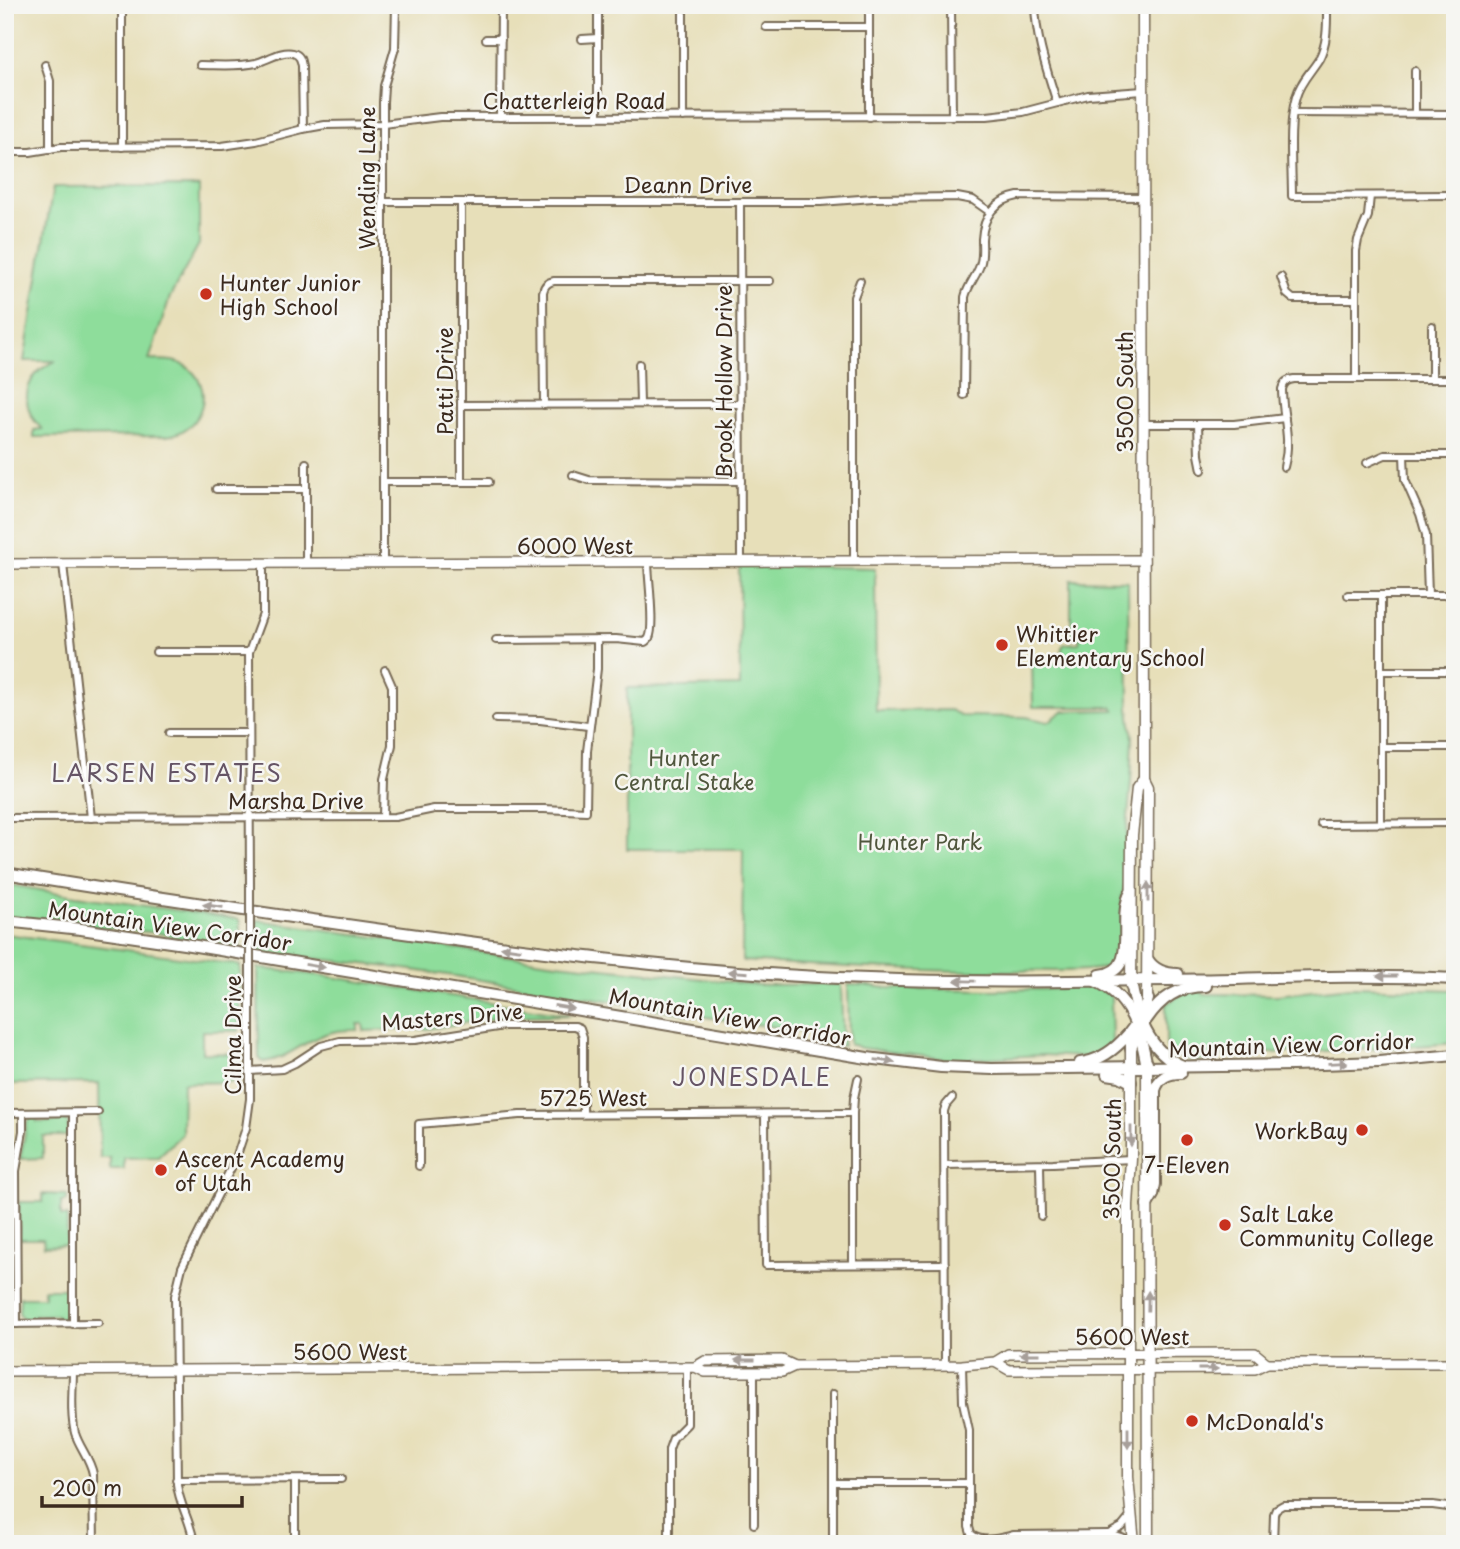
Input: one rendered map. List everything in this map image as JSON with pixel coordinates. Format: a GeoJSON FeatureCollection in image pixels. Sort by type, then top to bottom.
{"type":"FeatureCollection","features":[{"type":"Feature","properties":{"kind":"highway","name":"Mountain View Corridor"},"geometry":{"type":"LineString","coordinates":[[5,873],[151,897],[589,958],[692,969],[818,977],[989,981],[1349,976],[1455,979]]}},
{"type":"Feature","properties":{"kind":"highway"},"geometry":{"type":"LineString","coordinates":[[989,981],[1042,976],[1102,975],[1116,970],[1124,958],[1125,909],[1131,891]]}},
{"type":"Feature","properties":{"kind":"highway","name":"Mountain View Corridor"},"geometry":{"type":"LineString","coordinates":[[5,921],[184,944],[914,1065],[965,1069],[1147,1068],[1379,1062],[1455,1055]]}},
{"type":"Feature","properties":{"kind":"highway"},"geometry":{"type":"LineString","coordinates":[[1148,960],[1159,970],[1173,974],[1309,972],[1349,976]]}},
{"type":"Feature","properties":{"kind":"highway"},"geometry":{"type":"LineString","coordinates":[[992,1069],[1012,1064],[1083,1063],[1093,1060],[1113,1050],[1166,997],[1188,988],[1291,984],[1314,977]]}},
{"type":"Feature","properties":{"kind":"highway"},"geometry":{"type":"LineString","coordinates":[[1091,980],[1104,985],[1118,996],[1164,1055],[1187,1067]]}},
{"type":"Feature","properties":{"kind":"highway"},"geometry":{"type":"LineString","coordinates":[[1131,980],[1147,1068]]}},
{"type":"Feature","properties":{"kind":"highway"},"geometry":{"type":"LineString","coordinates":[[1132,1049],[1147,999]]}},
{"type":"Feature","properties":{"kind":"highway"},"geometry":{"type":"LineString","coordinates":[[1147,1205],[1155,1184],[1155,1090],[1161,1078],[1173,1073],[1265,1071],[1293,1065]]}},
{"type":"Feature","properties":{"kind":"highway"},"geometry":{"type":"LineString","coordinates":[[965,1069],[995,1075],[1112,1074],[1132,1082]]}},
{"type":"Feature","properties":{"kind":"main road","name":"3500 South"},"geometry":{"type":"LineString","coordinates":[[1143,5],[1144,779],[1148,787],[1147,999]]}},
{"type":"Feature","properties":{"kind":"main road","name":"6000 West"},"geometry":{"type":"LineString","coordinates":[[5,564],[1144,560]]}},
{"type":"Feature","properties":{"kind":"main road","name":"3500 South"},"geometry":{"type":"LineString","coordinates":[[1131,980],[1132,835],[1137,788],[1144,779]]}},
{"type":"Feature","properties":{"kind":"main road","name":"3500 South"},"geometry":{"type":"LineString","coordinates":[[1132,1049],[1132,1159],[1128,1205],[1129,1489],[1132,1544]]}},
{"type":"Feature","properties":{"kind":"main road","name":"3500 South"},"geometry":{"type":"LineString","coordinates":[[1147,1068],[1148,1544]]}},
{"type":"Feature","properties":{"kind":"main road","name":"5600 West"},"geometry":{"type":"LineString","coordinates":[[5,1371],[691,1367],[705,1372],[782,1372],[795,1366],[962,1365],[995,1362],[1008,1354],[1255,1353],[1267,1363]]}},
{"type":"Feature","properties":{"kind":"main road","name":"5600 West"},"geometry":{"type":"LineString","coordinates":[[691,1367],[705,1361],[718,1360],[782,1360],[795,1366]]}},
{"type":"Feature","properties":{"kind":"main road","name":"5600 West"},"geometry":{"type":"LineString","coordinates":[[995,1362],[1009,1370],[1255,1369],[1267,1363],[1455,1363]]}},
{"type":"Feature","properties":{"kind":"street"},"geometry":{"type":"LineString","coordinates":[[121,5],[122,147]]}},
{"type":"Feature","properties":{"kind":"street","name":"Wending Lane"},"geometry":{"type":"LineString","coordinates":[[383,563],[383,94],[394,48],[396,5]]}},
{"type":"Feature","properties":{"kind":"street"},"geometry":{"type":"LineString","coordinates":[[500,5],[500,117]]}},
{"type":"Feature","properties":{"kind":"street"},"geometry":{"type":"LineString","coordinates":[[598,5],[598,117]]}},
{"type":"Feature","properties":{"kind":"street"},"geometry":{"type":"LineString","coordinates":[[683,5],[683,117]]}},
{"type":"Feature","properties":{"kind":"street"},"geometry":{"type":"LineString","coordinates":[[869,5],[869,117]]}},
{"type":"Feature","properties":{"kind":"street"},"geometry":{"type":"LineString","coordinates":[[951,5],[952,117]]}},
{"type":"Feature","properties":{"kind":"street"},"geometry":{"type":"LineString","coordinates":[[1035,5],[1039,41],[1056,103]]}},
{"type":"Feature","properties":{"kind":"street"},"geometry":{"type":"LineString","coordinates":[[1327,5],[1325,45],[1297,93],[1293,113],[1293,196],[1455,195]]}},
{"type":"Feature","properties":{"kind":"street"},"geometry":{"type":"LineString","coordinates":[[766,27],[869,27]]}},
{"type":"Feature","properties":{"kind":"street"},"geometry":{"type":"LineString","coordinates":[[582,38],[598,38]]}},
{"type":"Feature","properties":{"kind":"street"},"geometry":{"type":"LineString","coordinates":[[486,39],[500,39]]}},
{"type":"Feature","properties":{"kind":"street"},"geometry":{"type":"LineString","coordinates":[[200,65],[247,64],[284,53],[297,55],[302,66],[303,129]]}},
{"type":"Feature","properties":{"kind":"street"},"geometry":{"type":"LineString","coordinates":[[45,65],[50,81],[50,149]]}},
{"type":"Feature","properties":{"kind":"street"},"geometry":{"type":"LineString","coordinates":[[1415,71],[1415,113]]}},
{"type":"Feature","properties":{"kind":"street","name":"Chatterleigh Road"},"geometry":{"type":"LineString","coordinates":[[5,152],[232,145],[331,125],[383,124],[432,118],[1003,115],[1099,93],[1143,91]]}},
{"type":"Feature","properties":{"kind":"street"},"geometry":{"type":"LineString","coordinates":[[1293,113],[1455,114]]}},
{"type":"Feature","properties":{"kind":"street"},"geometry":{"type":"LineString","coordinates":[[964,395],[965,297],[982,260],[984,226],[990,212],[1003,201],[1018,196],[1143,197]]}},
{"type":"Feature","properties":{"kind":"street"},"geometry":{"type":"LineString","coordinates":[[1356,379],[1356,247],[1368,216],[1370,196]]}},
{"type":"Feature","properties":{"kind":"street","name":"Deann Drive"},"geometry":{"type":"LineString","coordinates":[[383,202],[821,202],[957,197],[973,200],[990,212]]}},
{"type":"Feature","properties":{"kind":"street","name":"Patti Drive"},"geometry":{"type":"LineString","coordinates":[[461,202],[461,482]]}},
{"type":"Feature","properties":{"kind":"street","name":"Brook Hollow Drive"},"geometry":{"type":"LineString","coordinates":[[740,202],[741,562]]}},
{"type":"Feature","properties":{"kind":"street"},"geometry":{"type":"LineString","coordinates":[[1281,277],[1287,294],[1293,299],[1356,299]]}},
{"type":"Feature","properties":{"kind":"street"},"geometry":{"type":"LineString","coordinates":[[544,405],[543,292],[546,285],[554,281],[770,281]]}},
{"type":"Feature","properties":{"kind":"street"},"geometry":{"type":"LineString","coordinates":[[854,561],[854,297],[860,281]]}},
{"type":"Feature","properties":{"kind":"street"},"geometry":{"type":"LineString","coordinates":[[1432,326],[1432,379]]}},
{"type":"Feature","properties":{"kind":"street"},"geometry":{"type":"LineString","coordinates":[[639,364],[640,404]]}},
{"type":"Feature","properties":{"kind":"street"},"geometry":{"type":"LineString","coordinates":[[1283,467],[1287,450],[1287,428],[1282,393],[1283,385],[1287,381],[1455,379]]}},
{"type":"Feature","properties":{"kind":"street"},"geometry":{"type":"LineString","coordinates":[[461,405],[741,404]]}},
{"type":"Feature","properties":{"kind":"street"},"geometry":{"type":"LineString","coordinates":[[1144,424],[1234,424],[1285,418]]}},
{"type":"Feature","properties":{"kind":"street"},"geometry":{"type":"LineString","coordinates":[[1198,424],[1198,452],[1202,470]]}},
{"type":"Feature","properties":{"kind":"street"},"geometry":{"type":"LineString","coordinates":[[1404,455],[1405,480],[1426,535],[1427,595]]}},
{"type":"Feature","properties":{"kind":"street"},"geometry":{"type":"LineString","coordinates":[[1367,463],[1381,456],[1455,455]]}},
{"type":"Feature","properties":{"kind":"street"},"geometry":{"type":"LineString","coordinates":[[306,463],[306,563]]}},
{"type":"Feature","properties":{"kind":"street"},"geometry":{"type":"LineString","coordinates":[[573,475],[589,480],[741,481]]}},
{"type":"Feature","properties":{"kind":"street"},"geometry":{"type":"LineString","coordinates":[[383,482],[489,482]]}},
{"type":"Feature","properties":{"kind":"street"},"geometry":{"type":"LineString","coordinates":[[216,489],[306,489]]}},
{"type":"Feature","properties":{"kind":"street"},"geometry":{"type":"LineString","coordinates":[[496,640],[597,639],[643,643],[650,635],[648,562]]}},
{"type":"Feature","properties":{"kind":"street","name":"Cilma Drive"},"geometry":{"type":"LineString","coordinates":[[194,1544],[191,1526],[178,1492],[177,1480],[175,1310],[178,1283],[189,1252],[244,1138],[249,1109],[249,652],[263,614],[263,563]]}},
{"type":"Feature","properties":{"kind":"street"},"geometry":{"type":"LineString","coordinates":[[63,564],[91,818]]}},
{"type":"Feature","properties":{"kind":"street"},"geometry":{"type":"LineString","coordinates":[[1381,595],[1381,823]]}},
{"type":"Feature","properties":{"kind":"street"},"geometry":{"type":"LineString","coordinates":[[1348,596],[1455,595]]}},
{"type":"Feature","properties":{"kind":"street"},"geometry":{"type":"LineString","coordinates":[[496,719],[540,720],[589,726],[597,668],[597,639]]}},
{"type":"Feature","properties":{"kind":"street"},"geometry":{"type":"LineString","coordinates":[[156,652],[249,652]]}},
{"type":"Feature","properties":{"kind":"street"},"geometry":{"type":"LineString","coordinates":[[383,817],[384,779],[392,745],[392,689],[385,670]]}},
{"type":"Feature","properties":{"kind":"street"},"geometry":{"type":"LineString","coordinates":[[1381,671],[1455,671]]}},
{"type":"Feature","properties":{"kind":"street","name":"Marsha Drive"},"geometry":{"type":"LineString","coordinates":[[5,818],[400,817],[439,809],[586,811],[589,726]]}},
{"type":"Feature","properties":{"kind":"street"},"geometry":{"type":"LineString","coordinates":[[169,733],[249,733]]}},
{"type":"Feature","properties":{"kind":"street"},"geometry":{"type":"LineString","coordinates":[[1381,747],[1455,747]]}},
{"type":"Feature","properties":{"kind":"street"},"geometry":{"type":"LineString","coordinates":[[1321,824],[1455,823]]}},
{"type":"Feature","properties":{"kind":"street","name":"Masters Drive"},"geometry":{"type":"LineString","coordinates":[[250,1072],[282,1069],[321,1046],[340,1041],[415,1040],[504,1026],[571,1025],[580,1028],[583,1037],[583,1114]]}},
{"type":"Feature","properties":{"kind":"street"},"geometry":{"type":"LineString","coordinates":[[853,1264],[853,1113],[858,1079]]}},
{"type":"Feature","properties":{"kind":"street"},"geometry":{"type":"LineString","coordinates":[[945,1365],[944,1111],[952,1098]]}},
{"type":"Feature","properties":{"kind":"street"},"geometry":{"type":"LineString","coordinates":[[73,1112],[73,1324]]}},
{"type":"Feature","properties":{"kind":"street"},"geometry":{"type":"LineString","coordinates":[[5,1113],[98,1112]]}},
{"type":"Feature","properties":{"kind":"street"},"geometry":{"type":"LineString","coordinates":[[17,1324],[16,1166],[23,1131],[23,1113]]}},
{"type":"Feature","properties":{"kind":"street","name":"5725 West"},"geometry":{"type":"LineString","coordinates":[[419,1166],[419,1124],[505,1115],[853,1113]]}},
{"type":"Feature","properties":{"kind":"street"},"geometry":{"type":"LineString","coordinates":[[765,1114],[766,1265],[945,1264]]}},
{"type":"Feature","properties":{"kind":"street"},"geometry":{"type":"LineString","coordinates":[[945,1165],[1132,1159]]}},
{"type":"Feature","properties":{"kind":"street"},"geometry":{"type":"LineString","coordinates":[[1040,1164],[1041,1216]]}},
{"type":"Feature","properties":{"kind":"street"},"geometry":{"type":"LineString","coordinates":[[5,1213],[16,1217]]}},
{"type":"Feature","properties":{"kind":"street"},"geometry":{"type":"LineString","coordinates":[[5,1220],[16,1217]]}},
{"type":"Feature","properties":{"kind":"street"},"geometry":{"type":"LineString","coordinates":[[5,1324],[98,1324]]}},
{"type":"Feature","properties":{"kind":"street"},"geometry":{"type":"LineString","coordinates":[[962,1365],[963,1402],[969,1430],[969,1529],[973,1535],[980,1539],[999,1539],[1014,1535],[1109,1534],[1132,1544]]}},
{"type":"Feature","properties":{"kind":"street"},"geometry":{"type":"LineString","coordinates":[[669,1544],[668,1453],[673,1438],[687,1424],[691,1367]]}},
{"type":"Feature","properties":{"kind":"street"},"geometry":{"type":"LineString","coordinates":[[72,1370],[73,1425],[93,1474],[94,1544]]}},
{"type":"Feature","properties":{"kind":"street"},"geometry":{"type":"LineString","coordinates":[[754,1372],[754,1524]]}},
{"type":"Feature","properties":{"kind":"street"},"geometry":{"type":"LineString","coordinates":[[833,1394],[833,1544]]}},
{"type":"Feature","properties":{"kind":"street"},"geometry":{"type":"LineString","coordinates":[[177,1480],[341,1479]]}},
{"type":"Feature","properties":{"kind":"street"},"geometry":{"type":"LineString","coordinates":[[295,1480],[295,1544]]}},
{"type":"Feature","properties":{"kind":"street"},"geometry":{"type":"LineString","coordinates":[[833,1483],[969,1483]]}},
{"type":"Feature","properties":{"kind":"street"},"geometry":{"type":"LineString","coordinates":[[1273,1544],[1274,1514],[1278,1507],[1286,1505],[1377,1504],[1455,1508]]}},
{"type":"Feature","properties":{"kind":"street"},"geometry":{"type":"LineString","coordinates":[[1109,1534],[1122,1528],[1131,1516]]}},
{"type":"Feature","properties":{"kind":"street"},"geometry":{"type":"LineString","coordinates":[[1056,1535],[1057,1544]]}},
{"type":"Feature","properties":{"kind":"green space"},"geometry":{"type":"Polygon","coordinates":[[[199,186],[199,244],[170,297],[149,360],[178,362],[193,372],[203,394],[202,406],[197,416],[190,426],[179,433],[166,436],[34,437],[34,430],[42,429],[29,410],[28,391],[37,373],[56,361],[24,361],[53,187],[199,186]]]}},
{"type":"Feature","properties":{"kind":"green space","name":"Hunter Park"},"geometry":{"type":"Polygon","coordinates":[[[739,565],[875,568],[876,711],[951,710],[960,716],[1026,717],[1048,722],[1063,711],[1115,710],[1112,707],[1033,707],[1032,656],[1040,656],[1046,663],[1061,663],[1062,647],[1065,644],[1079,643],[1080,638],[1074,638],[1071,634],[1071,580],[1128,581],[1129,709],[1133,738],[1127,874],[1122,898],[1122,951],[1112,967],[1075,971],[943,971],[742,961],[743,849],[627,849],[627,688],[740,686],[739,565]]]}},
{"type":"Feature","properties":{"kind":"green space"},"geometry":{"type":"Polygon","coordinates":[[[5,884],[238,919],[240,951],[158,933],[5,916],[5,884]]]}},
{"type":"Feature","properties":{"kind":"green space"},"geometry":{"type":"Polygon","coordinates":[[[257,920],[557,963],[758,985],[841,984],[843,1046],[824,1042],[820,1034],[531,988],[367,964],[258,954],[257,920]]]}},
{"type":"Feature","properties":{"kind":"green space"},"geometry":{"type":"Polygon","coordinates":[[[5,934],[240,965],[239,1031],[202,1031],[202,1053],[240,1054],[239,1082],[183,1083],[182,1134],[158,1157],[124,1158],[124,1169],[110,1169],[110,1158],[100,1158],[99,1083],[5,1084],[5,934]]]}},
{"type":"Feature","properties":{"kind":"green space"},"geometry":{"type":"Polygon","coordinates":[[[258,968],[326,976],[571,1015],[506,1016],[428,1029],[364,1031],[363,1024],[358,1024],[358,1030],[325,1034],[283,1056],[263,1062],[259,1058],[258,968]]]}},
{"type":"Feature","properties":{"kind":"green space"},"geometry":{"type":"Polygon","coordinates":[[[848,985],[988,990],[1092,986],[1111,995],[1112,1042],[1111,1046],[1086,1057],[1042,1055],[952,1060],[861,1048],[849,1045],[848,985]]]}},
{"type":"Feature","properties":{"kind":"green space"},"geometry":{"type":"Polygon","coordinates":[[[1351,987],[1455,990],[1455,1043],[1220,1055],[1199,1061],[1185,1059],[1166,1047],[1166,1004],[1182,994],[1201,990],[1204,994],[1277,995],[1351,987]]]}},
{"type":"Feature","properties":{"kind":"green space"},"geometry":{"type":"Polygon","coordinates":[[[32,1116],[36,1116],[37,1122],[58,1122],[59,1116],[64,1117],[68,1123],[68,1136],[43,1136],[43,1158],[20,1159],[27,1122],[32,1116]]]}},
{"type":"Feature","properties":{"kind":"green space"},"geometry":{"type":"Polygon","coordinates":[[[43,1194],[67,1195],[67,1201],[61,1202],[61,1216],[67,1216],[67,1245],[44,1246],[43,1239],[19,1239],[19,1202],[43,1202],[43,1194]]]}},
{"type":"Feature","properties":{"kind":"green space"},"geometry":{"type":"Polygon","coordinates":[[[44,1289],[68,1289],[67,1316],[58,1319],[57,1315],[34,1315],[33,1320],[24,1320],[19,1313],[20,1297],[44,1297],[44,1289]]]}},
{"type":"Feature","properties":{"kind":"place","name":"Hunter Junior High School"},"geometry":{"type":"Point","coordinates":[206,294]}},
{"type":"Feature","properties":{"kind":"place","name":"Whittier Elementary School"},"geometry":{"type":"Point","coordinates":[1002,645]}},
{"type":"Feature","properties":{"kind":"place","name":"WorkBay"},"geometry":{"type":"Point","coordinates":[1362,1130]}},
{"type":"Feature","properties":{"kind":"place","name":"7-Eleven"},"geometry":{"type":"Point","coordinates":[1187,1140]}},
{"type":"Feature","properties":{"kind":"place","name":"Ascent Academy of Utah"},"geometry":{"type":"Point","coordinates":[161,1170]}},
{"type":"Feature","properties":{"kind":"place","name":"Salt Lake Community College"},"geometry":{"type":"Point","coordinates":[1225,1225]}},
{"type":"Feature","properties":{"kind":"place","name":"McDonald's"},"geometry":{"type":"Point","coordinates":[1192,1421]}},
{"type":"Feature","properties":{"kind":"district","name":"LARSEN ESTATES"},"geometry":{"type":"Point","coordinates":[167,772]}},
{"type":"Feature","properties":{"kind":"district","name":"JONESDALE"},"geometry":{"type":"Point","coordinates":[752,1076]}},
{"type":"Feature","properties":{"kind":"park label","name":"Hunter Central Stake"},"geometry":{"type":"Point","coordinates":[684,769]}}]}
